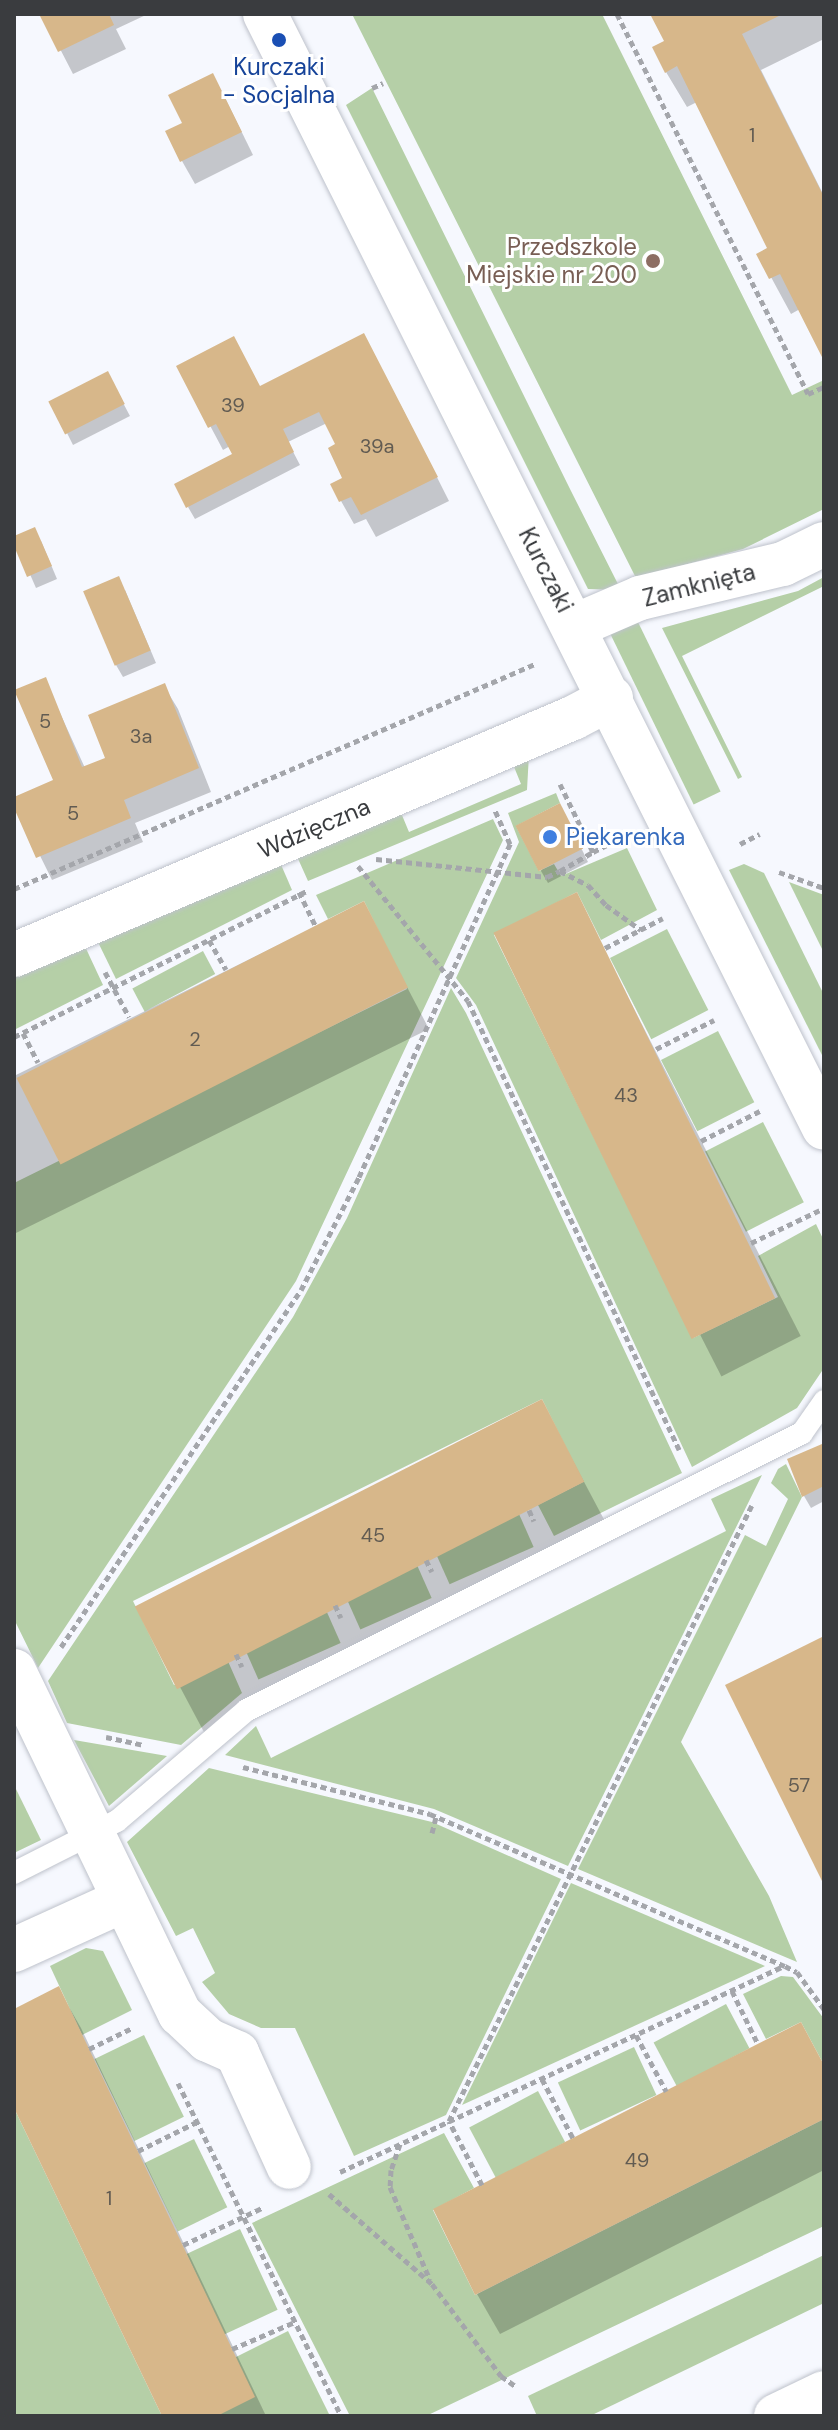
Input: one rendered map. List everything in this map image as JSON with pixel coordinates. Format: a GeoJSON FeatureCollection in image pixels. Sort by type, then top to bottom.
{"type":"FeatureCollection","features":[{"type":"Feature","properties":{"kind":"street","name":"Kurczaki"},"geometry":{"type":"LineString","coordinates":[[265,14],[575,626],[824,1128]]}},
{"type":"Feature","properties":{"kind":"street","name":"Zamknięta"},"geometry":{"type":"LineString","coordinates":[[575,626],[640,598],[783,564],[824,544]]}},
{"type":"Feature","properties":{"kind":"street","name":"Wdzięczna"},"geometry":{"type":"LineString","coordinates":[[14,955],[573,718],[611,698]]}},
{"type":"Feature","properties":{"kind":"street"},"geometry":{"type":"LineString","coordinates":[[23,1690],[180,2014],[208,2040],[237,2053],[310,2171]]}},
{"type":"Feature","properties":{"kind":"street"},"geometry":{"type":"LineString","coordinates":[[14,1950],[124,1900]]}},
{"type":"Feature","properties":{"kind":"lane"},"geometry":{"type":"LineString","coordinates":[[14,1873],[117,1821],[247,1710],[802,1433],[824,1401]]}},
{"type":"Feature","properties":{"kind":"path"},"geometry":{"type":"LineString","coordinates":[[617,14],[808,394],[824,387]]}},
{"type":"Feature","properties":{"kind":"path"},"geometry":{"type":"LineString","coordinates":[[372,88],[383,83]]}},
{"type":"Feature","properties":{"kind":"path"},"geometry":{"type":"LineString","coordinates":[[14,889],[543,661]]}},
{"type":"Feature","properties":{"kind":"path"},"geometry":{"type":"LineString","coordinates":[[560,784],[593,852]]}},
{"type":"Feature","properties":{"kind":"path"},"geometry":{"type":"LineString","coordinates":[[482,816],[495,810],[510,844],[359,1177],[301,1290],[44,1671],[23,1690],[75,1731],[195,1755],[436,1817],[785,1966],[797,1972],[824,2009]]}},
{"type":"Feature","properties":{"kind":"path"},"geometry":{"type":"LineString","coordinates":[[375,858],[547,877],[630,833]]}},
{"type":"Feature","properties":{"kind":"path"},"geometry":{"type":"LineString","coordinates":[[347,872],[388,853]]}},
{"type":"Feature","properties":{"kind":"path"},"geometry":{"type":"LineString","coordinates":[[358,866],[468,1001],[696,1487]]}},
{"type":"Feature","properties":{"kind":"path"},"geometry":{"type":"LineString","coordinates":[[560,871],[588,885],[606,905],[641,930]]}},
{"type":"Feature","properties":{"kind":"path"},"geometry":{"type":"LineString","coordinates":[[779,872],[824,888]]}},
{"type":"Feature","properties":{"kind":"path"},"geometry":{"type":"LineString","coordinates":[[14,1037],[312,889]]}},
{"type":"Feature","properties":{"kind":"path"},"geometry":{"type":"LineString","coordinates":[[605,948],[671,914]]}},
{"type":"Feature","properties":{"kind":"path"},"geometry":{"type":"LineString","coordinates":[[209,940],[226,969]]}},
{"type":"Feature","properties":{"kind":"path"},"geometry":{"type":"LineString","coordinates":[[656,1049],[722,1016]]}},
{"type":"Feature","properties":{"kind":"path"},"geometry":{"type":"LineString","coordinates":[[23,1033],[38,1062]]}},
{"type":"Feature","properties":{"kind":"path"},"geometry":{"type":"LineString","coordinates":[[701,1141],[768,1107]]}},
{"type":"Feature","properties":{"kind":"path"},"geometry":{"type":"LineString","coordinates":[[751,1243],[820,1210]]}},
{"type":"Feature","properties":{"kind":"path"},"geometry":{"type":"LineString","coordinates":[[449,2121],[783,1443]]}},
{"type":"Feature","properties":{"kind":"path"},"geometry":{"type":"LineString","coordinates":[[432,1833],[436,1817]]}},
{"type":"Feature","properties":{"kind":"path"},"geometry":{"type":"LineString","coordinates":[[310,2171],[400,2144],[785,1966]]}},
{"type":"Feature","properties":{"kind":"path"},"geometry":{"type":"LineString","coordinates":[[732,1991],[758,2044]]}},
{"type":"Feature","properties":{"kind":"path"},"geometry":{"type":"LineString","coordinates":[[89,2049],[136,2027]]}},
{"type":"Feature","properties":{"kind":"path"},"geometry":{"type":"LineString","coordinates":[[636,2035],[666,2091]]}},
{"type":"Feature","properties":{"kind":"path"},"geometry":{"type":"LineString","coordinates":[[172,2072],[341,2416]]}},
{"type":"Feature","properties":{"kind":"path"},"geometry":{"type":"LineString","coordinates":[[542,2079],[573,2138]]}},
{"type":"Feature","properties":{"kind":"path"},"geometry":{"type":"LineString","coordinates":[[449,2121],[482,2185]]}},
{"type":"Feature","properties":{"kind":"path"},"geometry":{"type":"LineString","coordinates":[[138,2151],[197,2122]]}},
{"type":"Feature","properties":{"kind":"path"},"geometry":{"type":"LineString","coordinates":[[400,2144],[391,2170],[390,2187],[432,2284]]}},
{"type":"Feature","properties":{"kind":"path"},"geometry":{"type":"LineString","coordinates":[[328,2193],[432,2284],[501,2376],[517,2387]]}},
{"type":"Feature","properties":{"kind":"path"},"geometry":{"type":"LineString","coordinates":[[183,2245],[268,2205]]}},
{"type":"Feature","properties":{"kind":"path"},"geometry":{"type":"LineString","coordinates":[[232,2349],[295,2322]]}},
{"type":"Feature","properties":{"kind":"green space","name":"Przedszkole Miejskie nr 200"},"geometry":{"type":"Polygon","coordinates":[[[352,14],[602,14],[792,395],[824,380],[824,509],[743,549],[636,578],[352,14]]]}},
{"type":"Feature","properties":{"kind":"green space"},"geometry":{"type":"Polygon","coordinates":[[[372,88],[621,590],[588,589],[346,105],[372,88]]]}},
{"type":"Feature","properties":{"kind":"green space"},"geometry":{"type":"Polygon","coordinates":[[[824,577],[824,586],[682,656],[742,777],[738,779],[662,628],[798,591],[824,577]]]}},
{"type":"Feature","properties":{"kind":"green space"},"geometry":{"type":"Polygon","coordinates":[[[636,618],[721,791],[694,805],[609,631],[636,618]]]}},
{"type":"Feature","properties":{"kind":"green space"},"geometry":{"type":"Polygon","coordinates":[[[529,754],[527,790],[308,881],[295,852],[399,808],[409,832],[521,784],[512,762],[529,754]]]}},
{"type":"Feature","properties":{"kind":"green space"},"geometry":{"type":"Polygon","coordinates":[[[556,793],[560,803],[516,826],[539,871],[554,864],[561,876],[627,848],[657,910],[601,940],[577,892],[494,935],[693,1338],[778,1297],[758,1256],[816,1224],[824,1241],[824,1368],[797,1408],[692,1467],[476,1005],[456,978],[519,842],[508,813],[556,793]]]}},
{"type":"Feature","properties":{"kind":"green space"},"geometry":{"type":"Polygon","coordinates":[[[493,819],[503,840],[296,1281],[38,1668],[14,1619],[14,1183],[407,989],[364,901],[328,919],[316,895],[493,819]]]}},
{"type":"Feature","properties":{"kind":"green space"},"geometry":{"type":"Polygon","coordinates":[[[279,860],[292,890],[116,979],[95,936],[279,860]]]}},
{"type":"Feature","properties":{"kind":"green space"},"geometry":{"type":"Polygon","coordinates":[[[744,864],[764,873],[824,995],[824,1059],[729,870],[744,864]]]}},
{"type":"Feature","properties":{"kind":"green space"},"geometry":{"type":"Polygon","coordinates":[[[789,882],[824,895],[824,953],[789,882]]]}},
{"type":"Feature","properties":{"kind":"green space"},"geometry":{"type":"Polygon","coordinates":[[[667,929],[708,1010],[651,1039],[610,958],[667,929]]]}},
{"type":"Feature","properties":{"kind":"green space"},"geometry":{"type":"Polygon","coordinates":[[[82,940],[103,985],[14,1030],[14,969],[82,940]]]}},
{"type":"Feature","properties":{"kind":"green space"},"geometry":{"type":"Polygon","coordinates":[[[203,951],[215,974],[145,1012],[132,989],[203,951]]]}},
{"type":"Feature","properties":{"kind":"green space"},"geometry":{"type":"Polygon","coordinates":[[[451,988],[466,1013],[682,1473],[554,1536],[538,1505],[583,1482],[542,1399],[133,1601],[174,1685],[227,1659],[242,1693],[181,1745],[67,1723],[48,1681],[293,1317],[347,1218],[451,988]]]}},
{"type":"Feature","properties":{"kind":"green space"},"geometry":{"type":"Polygon","coordinates":[[[718,1031],[754,1102],[697,1131],[661,1060],[718,1031]]]}},
{"type":"Feature","properties":{"kind":"green space"},"geometry":{"type":"Polygon","coordinates":[[[763,1122],[804,1202],[746,1232],[705,1152],[763,1122]]]}},
{"type":"Feature","properties":{"kind":"green space"},"geometry":{"type":"Polygon","coordinates":[[[786,1464],[802,1497],[681,1742],[769,1896],[797,1962],[578,1869],[745,1535],[766,1546],[788,1499],[771,1483],[778,1469],[786,1464]]]}},
{"type":"Feature","properties":{"kind":"green space"},"geometry":{"type":"Polygon","coordinates":[[[762,1475],[568,1866],[434,1809],[225,1755],[256,1726],[271,1758],[726,1531],[711,1499],[762,1475]]]}},
{"type":"Feature","properties":{"kind":"green space"},"geometry":{"type":"Polygon","coordinates":[[[519,1514],[534,1547],[450,1584],[435,1551],[519,1514]]]}},
{"type":"Feature","properties":{"kind":"green space"},"geometry":{"type":"Polygon","coordinates":[[[417,1565],[432,1598],[360,1630],[346,1597],[417,1565]]]}},
{"type":"Feature","properties":{"kind":"green space"},"geometry":{"type":"Polygon","coordinates":[[[326,1610],[341,1643],[258,1679],[244,1647],[326,1610]]]}},
{"type":"Feature","properties":{"kind":"green space"},"geometry":{"type":"Polygon","coordinates":[[[74,1740],[167,1756],[109,1806],[74,1740]]]}},
{"type":"Feature","properties":{"kind":"green space"},"geometry":{"type":"Polygon","coordinates":[[[209,1768],[432,1822],[561,1879],[446,2115],[354,2156],[295,2028],[261,2028],[229,2014],[202,1982],[215,1973],[193,1928],[176,1936],[127,1842],[209,1768]]]}},
{"type":"Feature","properties":{"kind":"green space"},"geometry":{"type":"Polygon","coordinates":[[[14,1785],[41,1840],[14,1853],[14,1785]]]}},
{"type":"Feature","properties":{"kind":"green space"},"geometry":{"type":"Polygon","coordinates":[[[571,1883],[765,1966],[462,2105],[571,1883]]]}},
{"type":"Feature","properties":{"kind":"green space"},"geometry":{"type":"Polygon","coordinates":[[[86,1948],[103,1951],[132,2010],[82,2035],[50,1966],[86,1948]]]}},
{"type":"Feature","properties":{"kind":"green space"},"geometry":{"type":"Polygon","coordinates":[[[781,1976],[793,1977],[824,2019],[824,2065],[801,2022],[766,2039],[743,1994],[781,1976]]]}},
{"type":"Feature","properties":{"kind":"green space"},"geometry":{"type":"Polygon","coordinates":[[[726,2004],[749,2048],[677,2087],[654,2042],[726,2004]]]}},
{"type":"Feature","properties":{"kind":"green space"},"geometry":{"type":"Polygon","coordinates":[[[144,2035],[184,2117],[134,2141],[95,2059],[144,2035]]]}},
{"type":"Feature","properties":{"kind":"green space"},"geometry":{"type":"Polygon","coordinates":[[[634,2047],[656,2095],[580,2131],[558,2082],[634,2047]]]}},
{"type":"Feature","properties":{"kind":"green space"},"geometry":{"type":"Polygon","coordinates":[[[538,2091],[565,2142],[496,2179],[469,2128],[538,2091]]]}},
{"type":"Feature","properties":{"kind":"green space"},"geometry":{"type":"Polygon","coordinates":[[[14,2108],[162,2416],[14,2416],[14,2108]]]}},
{"type":"Feature","properties":{"kind":"green space"},"geometry":{"type":"Polygon","coordinates":[[[824,2119],[824,2226],[426,2416],[350,2416],[252,2223],[444,2133],[474,2188],[433,2210],[475,2295],[824,2119]]]}},
{"type":"Feature","properties":{"kind":"green space"},"geometry":{"type":"Polygon","coordinates":[[[194,2139],[227,2207],[178,2231],[145,2163],[194,2139]]]}},
{"type":"Feature","properties":{"kind":"green space"},"geometry":{"type":"Polygon","coordinates":[[[240,2229],[278,2310],[224,2335],[187,2254],[240,2229]]]}},
{"type":"Feature","properties":{"kind":"green space"},"geometry":{"type":"Polygon","coordinates":[[[824,2255],[824,2303],[590,2416],[537,2416],[528,2396],[824,2255]]]}},
{"type":"Feature","properties":{"kind":"green space"},"geometry":{"type":"Polygon","coordinates":[[[288,2331],[330,2416],[217,2416],[236,2357],[288,2331]]]}},
{"type":"Feature","properties":{"kind":"building"},"geometry":{"type":"Polygon","coordinates":[[[39,14],[109,14],[114,25],[58,52],[39,14]]]}},
{"type":"Feature","properties":{"kind":"building"},"geometry":{"type":"Polygon","coordinates":[[[650,14],[783,14],[742,34],[824,197],[824,361],[780,274],[769,279],[756,254],[767,248],[677,66],[665,73],[652,47],[664,41],[650,14]]]}},
{"type":"Feature","properties":{"kind":"building"},"geometry":{"type":"Polygon","coordinates":[[[213,73],[242,132],[180,162],[165,131],[182,123],[168,95],[213,73]]]}},
{"type":"Feature","properties":{"kind":"building"},"geometry":{"type":"Polygon","coordinates":[[[364,333],[438,477],[361,515],[351,497],[339,502],[330,484],[342,478],[328,448],[335,444],[319,412],[283,429],[294,452],[186,508],[174,484],[232,454],[216,424],[208,428],[176,366],[234,336],[260,386],[364,333]]]}},
{"type":"Feature","properties":{"kind":"building"},"geometry":{"type":"Polygon","coordinates":[[[108,371],[125,404],[65,434],[48,401],[108,371]]]}},
{"type":"Feature","properties":{"kind":"building"},"geometry":{"type":"Polygon","coordinates":[[[35,527],[52,566],[27,577],[14,546],[14,536],[35,527]]]}},
{"type":"Feature","properties":{"kind":"building"},"geometry":{"type":"Polygon","coordinates":[[[119,576],[151,651],[115,666],[83,591],[119,576]]]}},
{"type":"Feature","properties":{"kind":"building"},"geometry":{"type":"Polygon","coordinates":[[[46,677],[82,767],[105,758],[88,715],[165,683],[199,768],[124,800],[131,818],[36,858],[14,808],[14,797],[53,780],[14,690],[46,677]]]}},
{"type":"Feature","properties":{"kind":"building","name":"Piekarenka"},"geometry":{"type":"Polygon","coordinates":[[[560,803],[583,848],[539,871],[515,826],[560,803]]]}},
{"type":"Feature","properties":{"kind":"building"},"geometry":{"type":"Polygon","coordinates":[[[577,892],[775,1298],[692,1339],[493,933],[577,892]]]}},
{"type":"Feature","properties":{"kind":"building"},"geometry":{"type":"Polygon","coordinates":[[[364,901],[408,987],[61,1164],[17,1078],[364,901]]]}},
{"type":"Feature","properties":{"kind":"building"},"geometry":{"type":"Polygon","coordinates":[[[542,1399],[584,1482],[177,1689],[135,1606],[542,1399]]]}},
{"type":"Feature","properties":{"kind":"building"},"geometry":{"type":"Polygon","coordinates":[[[822,1444],[824,1486],[802,1497],[787,1459],[822,1444]]]}},
{"type":"Feature","properties":{"kind":"building"},"geometry":{"type":"Polygon","coordinates":[[[824,1636],[824,1885],[725,1685],[824,1636]]]}},
{"type":"Feature","properties":{"kind":"building"},"geometry":{"type":"Polygon","coordinates":[[[59,1986],[255,2397],[217,2416],[162,2416],[14,2108],[14,2009],[59,1986]]]}},
{"type":"Feature","properties":{"kind":"building"},"geometry":{"type":"Polygon","coordinates":[[[801,2022],[824,2065],[824,2119],[475,2295],[433,2209],[801,2022]]]}},
{"type":"Feature","properties":{"kind":"place","name":"Kurczaki - Socjalna"},"geometry":{"type":"Point","coordinates":[279,40]}},
{"type":"Feature","properties":{"kind":"place","name":"Przedszkole Miejskie nr 200"},"geometry":{"type":"Point","coordinates":[653,261]}},
{"type":"Feature","properties":{"kind":"place","name":"Piekarenka"},"geometry":{"type":"Point","coordinates":[550,837]}}]}
